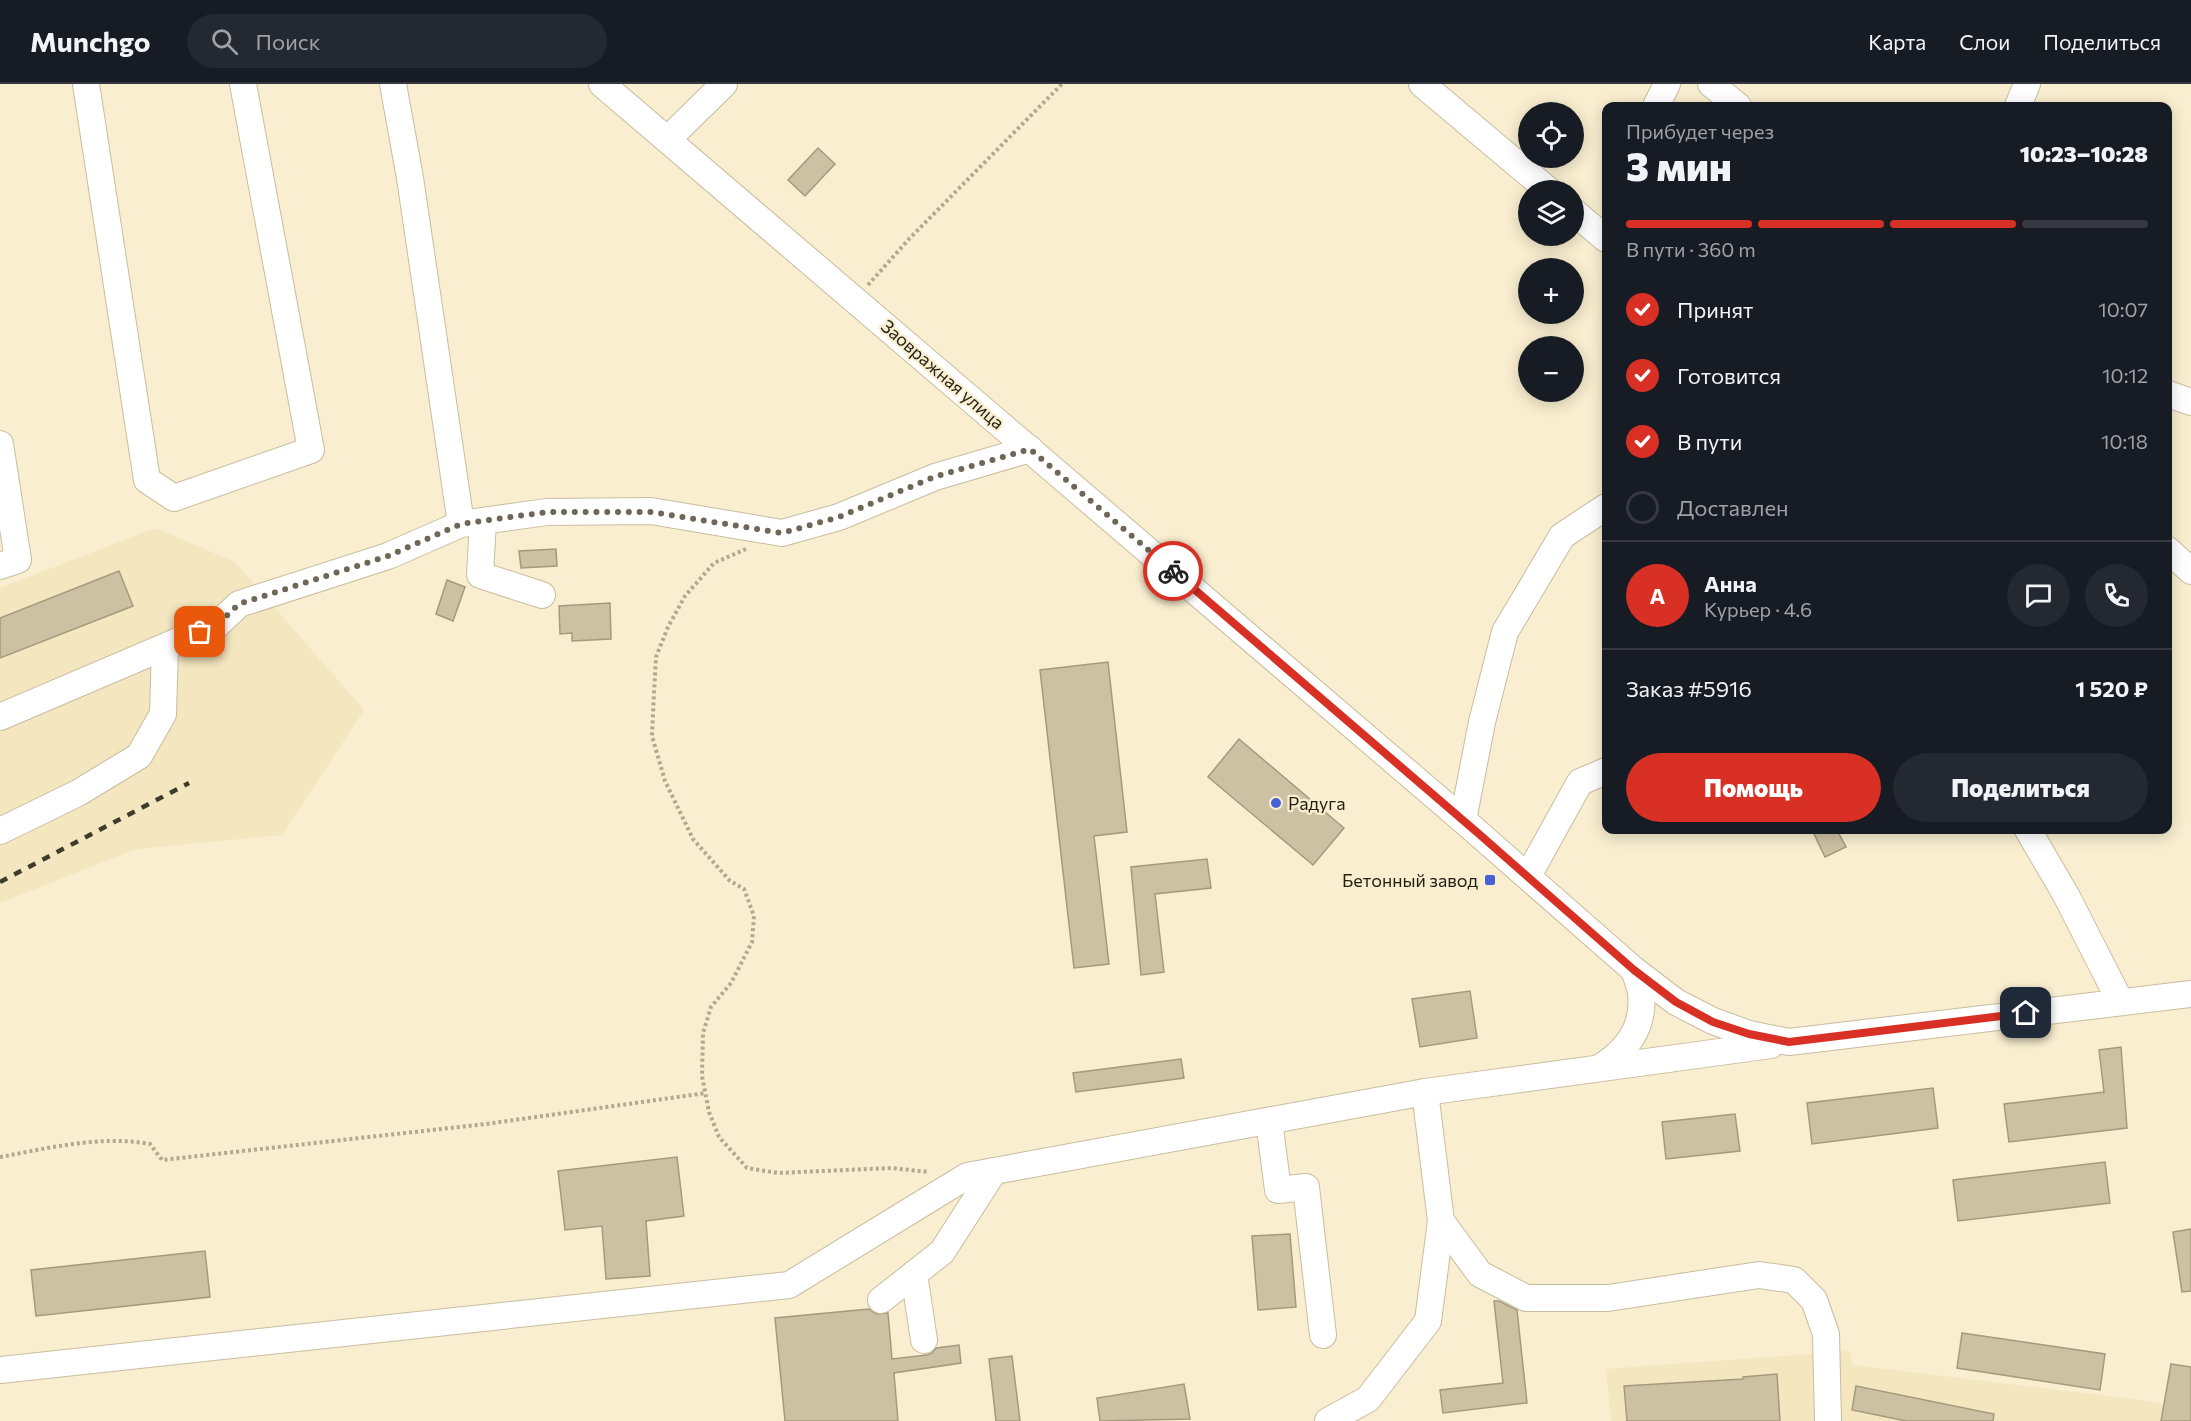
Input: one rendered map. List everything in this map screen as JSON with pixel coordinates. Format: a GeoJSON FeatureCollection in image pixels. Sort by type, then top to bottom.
{"type":"FeatureCollection","features":[{"type":"Feature","properties":{"kind":"street"},"geometry":{"type":"LineString","coordinates":[[86,84],[147,480],[174,498],[310,450],[243,84]]}},
{"type":"Feature","properties":{"kind":"street"},"geometry":{"type":"LineString","coordinates":[[393,84],[480,575],[542,595]]}},
{"type":"Feature","properties":{"kind":"street","name":"Заовражная улица"},"geometry":{"type":"LineString","coordinates":[[602,84],[1463,820],[1634,970],[1676,1002],[1713,1022],[1749,1034],[1789,1042],[2191,994]]}},
{"type":"Feature","properties":{"kind":"street"},"geometry":{"type":"LineString","coordinates":[[668,140],[724,84]]}},
{"type":"Feature","properties":{"kind":"street"},"geometry":{"type":"LineString","coordinates":[[1422,84],[1536,180]]}},
{"type":"Feature","properties":{"kind":"street"},"geometry":{"type":"LineString","coordinates":[[1658,102],[1667,84]]}},
{"type":"Feature","properties":{"kind":"street"},"geometry":{"type":"LineString","coordinates":[[1711,84],[1733,102]]}},
{"type":"Feature","properties":{"kind":"street"},"geometry":{"type":"LineString","coordinates":[[2020,102],[2027,84]]}},
{"type":"Feature","properties":{"kind":"street"},"geometry":{"type":"LineString","coordinates":[[1584,220],[1602,236]]}},
{"type":"Feature","properties":{"kind":"street"},"geometry":{"type":"LineString","coordinates":[[2172,395],[2191,402]]}},
{"type":"Feature","properties":{"kind":"street"},"geometry":{"type":"LineString","coordinates":[[0,444],[18,560],[0,566]]}},
{"type":"Feature","properties":{"kind":"street"},"geometry":{"type":"LineString","coordinates":[[0,717],[218,624],[239,604],[388,556],[472,522],[547,512],[651,512],[782,533],[839,517],[934,477],[1030,449]]}},
{"type":"Feature","properties":{"kind":"street"},"geometry":{"type":"LineString","coordinates":[[1463,820],[1482,722],[1505,632],[1562,536],[1602,510]]}},
{"type":"Feature","properties":{"kind":"street"},"geometry":{"type":"LineString","coordinates":[[2172,554],[2191,571]]}},
{"type":"Feature","properties":{"kind":"street"},"geometry":{"type":"LineString","coordinates":[[0,831],[78,793],[139,756],[163,714],[165,647]]}},
{"type":"Feature","properties":{"kind":"street"},"geometry":{"type":"LineString","coordinates":[[1528,876],[1580,782],[1602,773]]}},
{"type":"Feature","properties":{"kind":"street"},"geometry":{"type":"LineString","coordinates":[[2030,834],[2066,896],[2120,1001]]}},
{"type":"Feature","properties":{"kind":"street"},"geometry":{"type":"LineString","coordinates":[[1599,1068],[1616,1058],[1631,1040],[1640,1017],[1641,993],[1634,970]]}},
{"type":"Feature","properties":{"kind":"street"},"geometry":{"type":"LineString","coordinates":[[0,1370],[789,1285],[967,1176],[1425,1092],[1789,1042]]}},
{"type":"Feature","properties":{"kind":"street"},"geometry":{"type":"LineString","coordinates":[[1328,1421],[1368,1399],[1428,1321],[1440,1221],[1425,1092]]}},
{"type":"Feature","properties":{"kind":"street"},"geometry":{"type":"LineString","coordinates":[[1269,1121],[1278,1190],[1306,1186],[1323,1335]]}},
{"type":"Feature","properties":{"kind":"street"},"geometry":{"type":"LineString","coordinates":[[881,1300],[942,1252],[994,1171]]}},
{"type":"Feature","properties":{"kind":"street"},"geometry":{"type":"LineString","coordinates":[[1440,1221],[1480,1274],[1526,1298],[1608,1298],[1759,1275],[1794,1280],[1814,1300],[1826,1334],[1828,1421]]}},
{"type":"Feature","properties":{"kind":"street"},"geometry":{"type":"LineString","coordinates":[[914,1274],[924,1340]]}},
{"type":"Feature","properties":{"kind":"path"},"geometry":{"type":"LineString","coordinates":[[855,299],[909,239],[1062,84]]}},
{"type":"Feature","properties":{"kind":"path"},"geometry":{"type":"LineString","coordinates":[[782,533],[714,563],[685,596],[668,627],[656,657],[652,736],[665,781],[693,839],[730,881],[744,890],[754,916],[752,942],[731,983],[711,1007],[703,1033],[702,1076],[710,1112],[718,1137],[747,1168],[778,1173],[891,1168],[967,1176]]}},
{"type":"Feature","properties":{"kind":"path"},"geometry":{"type":"LineString","coordinates":[[0,1157],[82,1143],[134,1141],[150,1144],[162,1160],[486,1124],[706,1093]]}},
{"type":"Feature","properties":{"kind":"shaded area"},"geometry":{"type":"Polygon","coordinates":[[[155,528],[235,562],[364,710],[282,835],[136,849],[0,903],[0,588],[155,528]]]}},
{"type":"Feature","properties":{"kind":"shaded area"},"geometry":{"type":"Polygon","coordinates":[[[1850,1351],[1853,1365],[2141,1400],[2191,1410],[2191,1421],[1611,1421],[1606,1369],[1850,1351]]]}},
{"type":"Feature","properties":{"kind":"building"},"geometry":{"type":"Polygon","coordinates":[[[818,148],[835,164],[805,196],[788,180],[818,148]]]}},
{"type":"Feature","properties":{"kind":"building"},"geometry":{"type":"Polygon","coordinates":[[[556,549],[557,566],[521,568],[519,551],[556,549]]]}},
{"type":"Feature","properties":{"kind":"building"},"geometry":{"type":"Polygon","coordinates":[[[119,571],[133,606],[0,658],[0,618],[119,571]]]}},
{"type":"Feature","properties":{"kind":"building"},"geometry":{"type":"Polygon","coordinates":[[[447,580],[465,587],[453,621],[436,614],[447,580]]]}},
{"type":"Feature","properties":{"kind":"building"},"geometry":{"type":"Polygon","coordinates":[[[610,603],[611,639],[572,641],[572,633],[560,634],[559,606],[610,603]]]}},
{"type":"Feature","properties":{"kind":"building"},"geometry":{"type":"Polygon","coordinates":[[[1108,662],[1127,832],[1094,836],[1109,964],[1074,968],[1040,670],[1108,662]]]}},
{"type":"Feature","properties":{"kind":"building","name":"Радуга"},"geometry":{"type":"Polygon","coordinates":[[[1239,739],[1344,828],[1313,865],[1208,777],[1239,739]]]}},
{"type":"Feature","properties":{"kind":"building"},"geometry":{"type":"Polygon","coordinates":[[[1814,834],[1839,834],[1846,847],[1825,857],[1814,834]]]}},
{"type":"Feature","properties":{"kind":"building"},"geometry":{"type":"Polygon","coordinates":[[[1207,859],[1211,888],[1155,894],[1164,972],[1141,975],[1131,867],[1207,859]]]}},
{"type":"Feature","properties":{"kind":"building"},"geometry":{"type":"Polygon","coordinates":[[[1470,991],[1477,1038],[1420,1047],[1412,999],[1470,991]]]}},
{"type":"Feature","properties":{"kind":"building"},"geometry":{"type":"Polygon","coordinates":[[[2121,1047],[2127,1128],[2009,1142],[2004,1104],[2104,1092],[2099,1050],[2121,1047]]]}},
{"type":"Feature","properties":{"kind":"building"},"geometry":{"type":"Polygon","coordinates":[[[1181,1059],[1184,1078],[1076,1092],[1073,1073],[1181,1059]]]}},
{"type":"Feature","properties":{"kind":"building"},"geometry":{"type":"Polygon","coordinates":[[[1933,1088],[1938,1128],[1812,1144],[1807,1103],[1933,1088]]]}},
{"type":"Feature","properties":{"kind":"building"},"geometry":{"type":"Polygon","coordinates":[[[1735,1114],[1740,1151],[1666,1159],[1662,1122],[1735,1114]]]}},
{"type":"Feature","properties":{"kind":"building"},"geometry":{"type":"Polygon","coordinates":[[[677,1157],[684,1216],[646,1221],[650,1276],[606,1279],[602,1226],[565,1230],[558,1171],[677,1157]]]}},
{"type":"Feature","properties":{"kind":"building"},"geometry":{"type":"Polygon","coordinates":[[[2105,1162],[2110,1203],[1958,1221],[1953,1180],[2105,1162]]]}},
{"type":"Feature","properties":{"kind":"building"},"geometry":{"type":"Polygon","coordinates":[[[2191,1229],[2191,1291],[2182,1292],[2173,1232],[2191,1229]]]}},
{"type":"Feature","properties":{"kind":"building"},"geometry":{"type":"Polygon","coordinates":[[[1290,1234],[1296,1307],[1258,1310],[1252,1236],[1290,1234]]]}},
{"type":"Feature","properties":{"kind":"building"},"geometry":{"type":"Polygon","coordinates":[[[205,1251],[210,1297],[36,1316],[31,1270],[205,1251]]]}},
{"type":"Feature","properties":{"kind":"building"},"geometry":{"type":"Polygon","coordinates":[[[1494,1301],[1499,1301],[1517,1310],[1527,1403],[1443,1413],[1440,1390],[1503,1383],[1494,1301]]]}},
{"type":"Feature","properties":{"kind":"building"},"geometry":{"type":"Polygon","coordinates":[[[869,1309],[876,1314],[888,1313],[892,1359],[927,1355],[936,1348],[959,1345],[961,1363],[894,1373],[898,1421],[785,1421],[775,1318],[869,1309]]]}},
{"type":"Feature","properties":{"kind":"building"},"geometry":{"type":"Polygon","coordinates":[[[1962,1333],[2105,1354],[2100,1390],[1957,1368],[1962,1333]]]}},
{"type":"Feature","properties":{"kind":"building"},"geometry":{"type":"Polygon","coordinates":[[[1012,1356],[1020,1421],[996,1421],[989,1359],[1012,1356]]]}},
{"type":"Feature","properties":{"kind":"building"},"geometry":{"type":"Polygon","coordinates":[[[2171,1364],[2191,1367],[2191,1421],[2161,1421],[2171,1364]]]}},
{"type":"Feature","properties":{"kind":"building"},"geometry":{"type":"Polygon","coordinates":[[[1777,1374],[1780,1421],[1627,1421],[1624,1386],[1743,1379],[1743,1377],[1777,1374]]]}},
{"type":"Feature","properties":{"kind":"building"},"geometry":{"type":"Polygon","coordinates":[[[1184,1384],[1190,1419],[1100,1421],[1097,1398],[1184,1384]]]}},
{"type":"Feature","properties":{"kind":"building"},"geometry":{"type":"Polygon","coordinates":[[[1856,1386],[1994,1414],[1993,1421],[1906,1421],[1852,1410],[1856,1386]]]}},
{"type":"Feature","properties":{"kind":"railway"},"geometry":{"type":"LineString","coordinates":[[0,882],[189,783]]}},
{"type":"Feature","properties":{"kind":"way so far"},"geometry":{"type":"LineString","coordinates":[[200,632],[218,624],[239,604],[388,556],[461,524],[547,512],[651,512],[782,533],[839,517],[934,477],[1030,449],[1173,571]]}},
{"type":"Feature","properties":{"kind":"place","name":"Радуга"},"geometry":{"type":"Point","coordinates":[1276,803]}},
{"type":"Feature","properties":{"kind":"place","name":"Бетонный завод"},"geometry":{"type":"Point","coordinates":[1490,880]}},
{"type":"Feature","properties":{"kind":"route"},"geometry":{"type":"LineString","coordinates":[[1173,571],[1634,970],[1676,1002],[1713,1022],[1749,1034],[1789,1042],[2026,1013]]}}]}
